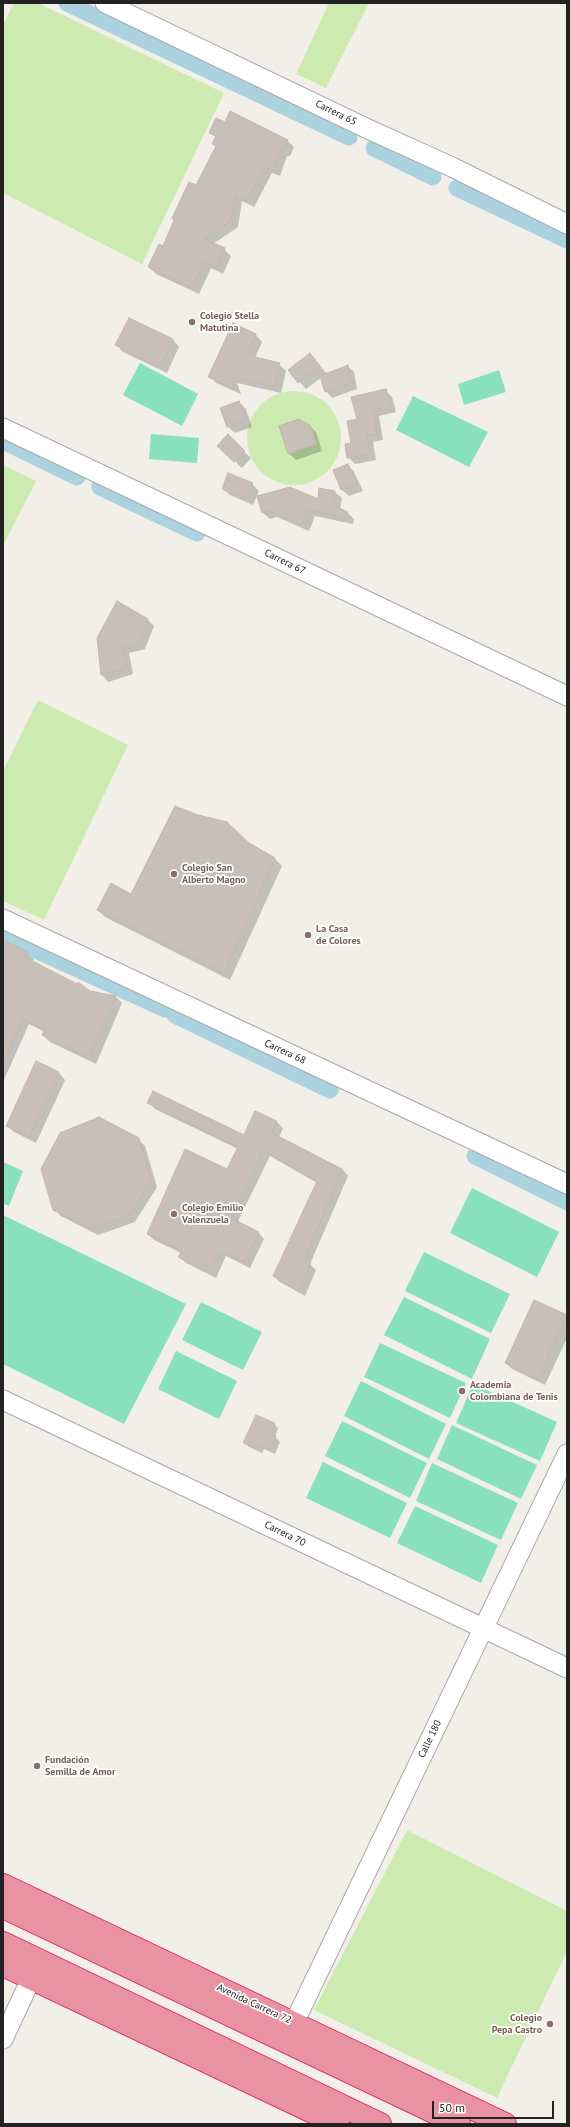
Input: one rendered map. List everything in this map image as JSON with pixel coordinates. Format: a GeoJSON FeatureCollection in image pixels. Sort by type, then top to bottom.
{"type":"FeatureCollection","features":[{"type":"Feature","properties":{"kind":"highway","name":"Avenida Carrera 72"},"geometry":{"type":"LineString","coordinates":[[3,1885],[505,2124]]}},
{"type":"Feature","properties":{"kind":"highway","name":"Avenida Carrera 72"},"geometry":{"type":"LineString","coordinates":[[3,1907],[459,2124]]}},
{"type":"Feature","properties":{"kind":"highway"},"geometry":{"type":"LineString","coordinates":[[3,1944],[380,2124]]}},
{"type":"Feature","properties":{"kind":"highway"},"geometry":{"type":"LineString","coordinates":[[3,1965],[338,2124]]}},
{"type":"Feature","properties":{"kind":"street","name":"Carrera 65"},"geometry":{"type":"LineString","coordinates":[[105,3],[368,129],[452,167],[567,224]]}},
{"type":"Feature","properties":{"kind":"street","name":"Carrera 67"},"geometry":{"type":"LineString","coordinates":[[3,428],[567,696]]}},
{"type":"Feature","properties":{"kind":"street","name":"Carrera 68"},"geometry":{"type":"LineString","coordinates":[[3,918],[567,1184]]}},
{"type":"Feature","properties":{"kind":"street","name":"Carrera 70"},"geometry":{"type":"LineString","coordinates":[[3,1400],[567,1668]]}},
{"type":"Feature","properties":{"kind":"street","name":"Calle 180"},"geometry":{"type":"LineString","coordinates":[[294,2023],[567,1454]]}},
{"type":"Feature","properties":{"kind":"street"},"geometry":{"type":"LineString","coordinates":[[3,2039],[31,1978]]}},
{"type":"Feature","properties":{"kind":"green space"},"geometry":{"type":"Polygon","coordinates":[[[14,3],[38,3],[224,93],[142,264],[3,193],[3,25],[14,3]]]}},
{"type":"Feature","properties":{"kind":"green space"},"geometry":{"type":"Polygon","coordinates":[[[329,3],[369,3],[326,88],[296,74],[329,3]]]}},
{"type":"Feature","properties":{"kind":"green space"},"geometry":{"type":"Polygon","coordinates":[[[140,363],[198,394],[182,426],[123,395],[140,363]]]}},
{"type":"Feature","properties":{"kind":"green space"},"geometry":{"type":"Polygon","coordinates":[[[499,370],[506,392],[464,405],[458,384],[499,370]]]}},
{"type":"Feature","properties":{"kind":"green space"},"geometry":{"type":"Polygon","coordinates":[[[294,391],[312,395],[327,405],[337,420],[341,438],[337,456],[327,471],[312,481],[294,485],[276,481],[261,471],[251,456],[247,438],[251,420],[261,405],[276,395],[294,391]]]}},
{"type":"Feature","properties":{"kind":"green space"},"geometry":{"type":"Polygon","coordinates":[[[413,396],[488,432],[469,467],[396,430],[413,396]]]}},
{"type":"Feature","properties":{"kind":"green space"},"geometry":{"type":"Polygon","coordinates":[[[151,434],[199,438],[197,463],[149,459],[151,434]]]}},
{"type":"Feature","properties":{"kind":"green space"},"geometry":{"type":"Polygon","coordinates":[[[3,465],[36,481],[3,546],[3,465]]]}},
{"type":"Feature","properties":{"kind":"green space"},"geometry":{"type":"Polygon","coordinates":[[[38,700],[128,745],[44,920],[3,901],[3,771],[38,700]]]}},
{"type":"Feature","properties":{"kind":"green space"},"geometry":{"type":"Polygon","coordinates":[[[3,1162],[23,1171],[9,1206],[3,1203],[3,1162]]]}},
{"type":"Feature","properties":{"kind":"green space"},"geometry":{"type":"Polygon","coordinates":[[[472,1188],[559,1232],[537,1277],[450,1233],[472,1188]]]}},
{"type":"Feature","properties":{"kind":"green space"},"geometry":{"type":"Polygon","coordinates":[[[3,1215],[186,1304],[124,1424],[3,1364],[3,1215]]]}},
{"type":"Feature","properties":{"kind":"green space"},"geometry":{"type":"Polygon","coordinates":[[[424,1252],[510,1294],[491,1333],[405,1291],[424,1252]]]}},
{"type":"Feature","properties":{"kind":"green space"},"geometry":{"type":"Polygon","coordinates":[[[404,1297],[490,1339],[472,1379],[384,1335],[404,1297]]]}},
{"type":"Feature","properties":{"kind":"green space"},"geometry":{"type":"Polygon","coordinates":[[[201,1302],[262,1332],[243,1370],[182,1340],[201,1302]]]}},
{"type":"Feature","properties":{"kind":"green space"},"geometry":{"type":"Polygon","coordinates":[[[380,1343],[466,1383],[450,1418],[364,1377],[380,1343]]]}},
{"type":"Feature","properties":{"kind":"green space"},"geometry":{"type":"Polygon","coordinates":[[[176,1351],[237,1381],[219,1419],[158,1389],[176,1351]]]}},
{"type":"Feature","properties":{"kind":"green space"},"geometry":{"type":"Polygon","coordinates":[[[361,1381],[446,1424],[429,1459],[344,1416],[361,1381]]]}},
{"type":"Feature","properties":{"kind":"green space"},"geometry":{"type":"Polygon","coordinates":[[[473,1384],[557,1422],[540,1461],[456,1423],[473,1384]]]}},
{"type":"Feature","properties":{"kind":"green space"},"geometry":{"type":"Polygon","coordinates":[[[342,1421],[427,1463],[410,1498],[325,1456],[342,1421]]]}},
{"type":"Feature","properties":{"kind":"green space"},"geometry":{"type":"Polygon","coordinates":[[[452,1425],[537,1465],[521,1499],[437,1459],[452,1425]]]}},
{"type":"Feature","properties":{"kind":"green space"},"geometry":{"type":"Polygon","coordinates":[[[323,1462],[407,1503],[390,1538],[306,1498],[323,1462]]]}},
{"type":"Feature","properties":{"kind":"green space"},"geometry":{"type":"Polygon","coordinates":[[[432,1463],[518,1503],[501,1540],[416,1501],[432,1463]]]}},
{"type":"Feature","properties":{"kind":"green space"},"geometry":{"type":"Polygon","coordinates":[[[415,1506],[498,1545],[481,1583],[397,1543],[415,1506]]]}},
{"type":"Feature","properties":{"kind":"green space"},"geometry":{"type":"Polygon","coordinates":[[[407,1830],[567,1911],[567,1951],[497,2098],[314,2010],[407,1830]]]}},
{"type":"Feature","properties":{"kind":"building"},"geometry":{"type":"Polygon","coordinates":[[[230,111],[288,140],[283,150],[280,150],[273,170],[265,167],[247,201],[235,195],[231,220],[204,239],[225,248],[216,268],[204,262],[192,288],[148,267],[159,244],[163,246],[174,220],[172,218],[189,182],[196,185],[216,146],[212,144],[216,136],[209,133],[216,118],[225,122],[230,111]]]}},
{"type":"Feature","properties":{"kind":"building"},"geometry":{"type":"Polygon","coordinates":[[[129,318],[173,339],[160,367],[115,345],[129,318]]]}},
{"type":"Feature","properties":{"kind":"building"},"geometry":{"type":"Polygon","coordinates":[[[233,323],[256,334],[247,355],[280,363],[274,387],[231,377],[235,389],[208,377],[233,323]]]}},
{"type":"Feature","properties":{"kind":"building"},"geometry":{"type":"Polygon","coordinates":[[[310,353],[320,366],[298,383],[288,370],[310,353]]]}},
{"type":"Feature","properties":{"kind":"building"},"geometry":{"type":"Polygon","coordinates":[[[348,365],[351,383],[325,392],[320,376],[348,365]]]}},
{"type":"Feature","properties":{"kind":"building"},"geometry":{"type":"Polygon","coordinates":[[[386,389],[390,406],[373,410],[377,434],[367,436],[370,454],[347,458],[345,444],[351,443],[347,421],[357,419],[351,397],[386,389]]]}},
{"type":"Feature","properties":{"kind":"building"},"geometry":{"type":"Polygon","coordinates":[[[239,401],[246,420],[227,427],[220,408],[239,401]]]}},
{"type":"Feature","properties":{"kind":"building"},"geometry":{"type":"Polygon","coordinates":[[[299,419],[310,425],[316,444],[288,454],[279,426],[299,419]]]}},
{"type":"Feature","properties":{"kind":"building"},"geometry":{"type":"Polygon","coordinates":[[[228,434],[245,451],[234,462],[217,446],[228,434]]]}},
{"type":"Feature","properties":{"kind":"building"},"geometry":{"type":"Polygon","coordinates":[[[348,464],[357,484],[341,490],[333,470],[348,464]]]}},
{"type":"Feature","properties":{"kind":"building"},"geometry":{"type":"Polygon","coordinates":[[[228,473],[253,483],[247,499],[222,489],[228,473]]]}},
{"type":"Feature","properties":{"kind":"building"},"geometry":{"type":"Polygon","coordinates":[[[290,487],[318,499],[319,488],[335,491],[333,505],[348,512],[346,518],[309,510],[302,525],[270,511],[262,513],[257,496],[290,487]]]}},
{"type":"Feature","properties":{"kind":"building"},"geometry":{"type":"Polygon","coordinates":[[[117,601],[148,619],[139,643],[122,647],[127,668],[101,675],[97,638],[117,601]]]}},
{"type":"Feature","properties":{"kind":"building"},"geometry":{"type":"Polygon","coordinates":[[[175,806],[198,815],[227,822],[249,843],[275,858],[224,974],[97,910],[111,883],[131,894],[175,806]]]}},
{"type":"Feature","properties":{"kind":"building"},"geometry":{"type":"Polygon","coordinates":[[[3,940],[28,952],[25,957],[77,984],[78,982],[90,991],[116,996],[89,1058],[42,1035],[45,1030],[23,1019],[3,1061],[3,940]]]}},
{"type":"Feature","properties":{"kind":"building"},"geometry":{"type":"Polygon","coordinates":[[[36,1061],[59,1072],[29,1137],[6,1126],[36,1061]]]}},
{"type":"Feature","properties":{"kind":"building"},"geometry":{"type":"Polygon","coordinates":[[[153,1091],[244,1135],[255,1111],[277,1121],[272,1133],[342,1169],[305,1258],[311,1263],[298,1291],[273,1276],[317,1181],[263,1150],[232,1216],[236,1218],[235,1220],[259,1232],[244,1262],[220,1251],[209,1272],[178,1257],[182,1251],[147,1234],[185,1149],[227,1169],[238,1147],[147,1103],[153,1091]]]}},
{"type":"Feature","properties":{"kind":"building"},"geometry":{"type":"Polygon","coordinates":[[[99,1117],[139,1138],[151,1180],[129,1216],[91,1229],[53,1210],[41,1169],[60,1133],[99,1117]]]}},
{"type":"Feature","properties":{"kind":"building"},"geometry":{"type":"Polygon","coordinates":[[[534,1300],[567,1315],[538,1379],[505,1363],[534,1300]]]}},
{"type":"Feature","properties":{"kind":"building"},"geometry":{"type":"Polygon","coordinates":[[[256,1415],[275,1423],[270,1434],[276,1436],[270,1450],[259,1445],[257,1449],[243,1443],[256,1415]]]}},
{"type":"Feature","properties":{"kind":"waterway"},"geometry":{"type":"LineString","coordinates":[[67,3],[349,137]]}},
{"type":"Feature","properties":{"kind":"waterway"},"geometry":{"type":"LineString","coordinates":[[374,148],[433,177]]}},
{"type":"Feature","properties":{"kind":"waterway"},"geometry":{"type":"LineString","coordinates":[[457,188],[567,240]]}},
{"type":"Feature","properties":{"kind":"waterway"},"geometry":{"type":"LineString","coordinates":[[3,441],[77,477]]}},
{"type":"Feature","properties":{"kind":"waterway"},"geometry":{"type":"LineString","coordinates":[[94,484],[100,487]]}},
{"type":"Feature","properties":{"kind":"waterway"},"geometry":{"type":"LineString","coordinates":[[100,487],[197,533]]}},
{"type":"Feature","properties":{"kind":"waterway"},"geometry":{"type":"LineString","coordinates":[[3,935],[165,1009]]}},
{"type":"Feature","properties":{"kind":"waterway"},"geometry":{"type":"LineString","coordinates":[[175,1015],[330,1090]]}},
{"type":"Feature","properties":{"kind":"waterway"},"geometry":{"type":"LineString","coordinates":[[475,1156],[567,1202]]}},
{"type":"Feature","properties":{"kind":"place","name":"Colegio Stella Matutina"},"geometry":{"type":"Point","coordinates":[192,322]}},
{"type":"Feature","properties":{"kind":"place","name":"Colegio San Alberto Magno"},"geometry":{"type":"Point","coordinates":[174,874]}},
{"type":"Feature","properties":{"kind":"place","name":"La Casa de Colores"},"geometry":{"type":"Point","coordinates":[308,935]}},
{"type":"Feature","properties":{"kind":"place","name":"Colegio Emilio Valenzuela"},"geometry":{"type":"Point","coordinates":[174,1214]}},
{"type":"Feature","properties":{"kind":"place","name":"Academia Colombiana de Tenis"},"geometry":{"type":"Point","coordinates":[462,1391]}},
{"type":"Feature","properties":{"kind":"place","name":"Fundación Semilla de Amor"},"geometry":{"type":"Point","coordinates":[37,1766]}},
{"type":"Feature","properties":{"kind":"place","name":"Colegio Pepa Castro"},"geometry":{"type":"Point","coordinates":[550,2024]}}]}
